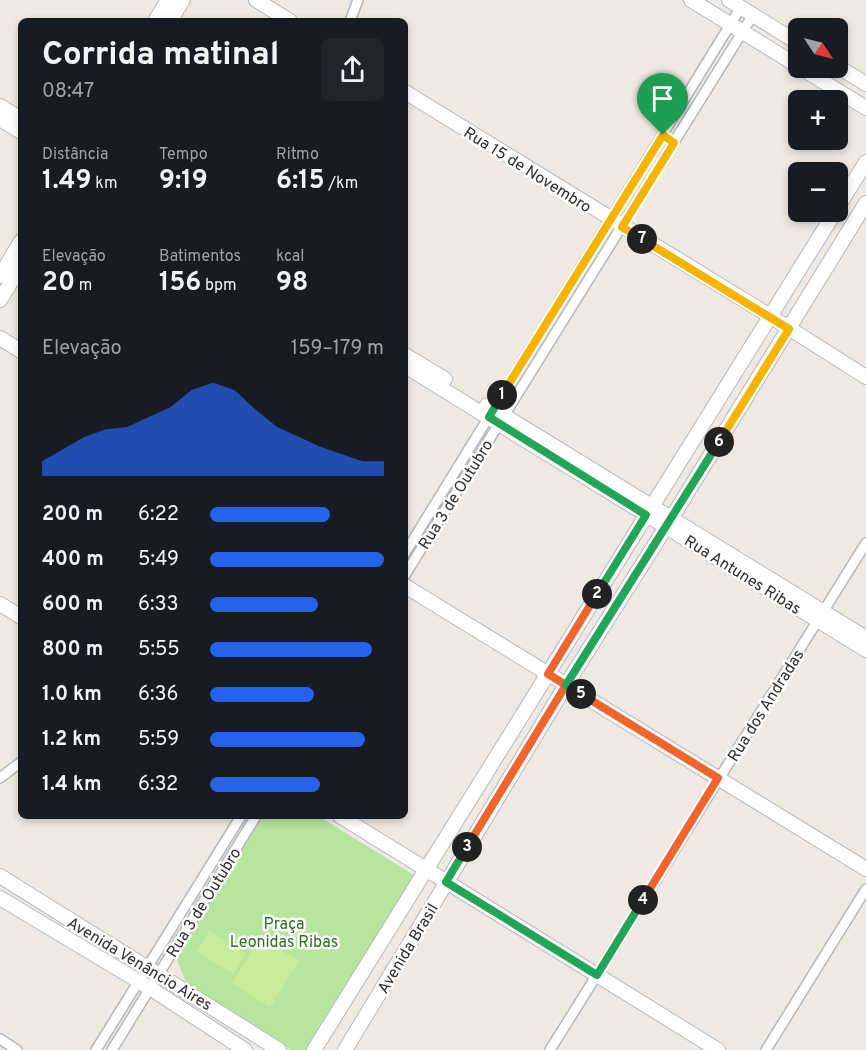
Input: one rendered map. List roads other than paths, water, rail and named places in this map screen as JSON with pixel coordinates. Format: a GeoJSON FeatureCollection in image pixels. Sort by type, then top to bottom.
{"type":"FeatureCollection","features":[{"type":"Feature","properties":{"kind":"main road"},"geometry":{"type":"LineString","coordinates":[[157,18],[168,0]]}},
{"type":"Feature","properties":{"kind":"main road"},"geometry":{"type":"LineString","coordinates":[[172,18],[183,0]]}},
{"type":"Feature","properties":{"kind":"main road"},"geometry":{"type":"LineString","coordinates":[[256,0],[285,18]]}},
{"type":"Feature","properties":{"kind":"main road"},"geometry":{"type":"LineString","coordinates":[[691,0],[788,60]]}},
{"type":"Feature","properties":{"kind":"main road"},"geometry":{"type":"LineString","coordinates":[[741,8],[788,36]]}},
{"type":"Feature","properties":{"kind":"main road"},"geometry":{"type":"LineString","coordinates":[[848,73],[866,84]]}},
{"type":"Feature","properties":{"kind":"main road"},"geometry":{"type":"LineString","coordinates":[[817,78],[866,108]]}},
{"type":"Feature","properties":{"kind":"main road","name":"Rua 15 de Novembro"},"geometry":{"type":"LineString","coordinates":[[408,94],[866,377]]}},
{"type":"Feature","properties":{"kind":"main road"},"geometry":{"type":"LineString","coordinates":[[0,106],[18,117]]}},
{"type":"Feature","properties":{"kind":"main road"},"geometry":{"type":"LineString","coordinates":[[0,119],[18,130]]}},
{"type":"Feature","properties":{"kind":"main road","name":"Avenida Brasil"},"geometry":{"type":"LineString","coordinates":[[848,191],[866,162]]}},
{"type":"Feature","properties":{"kind":"main road","name":"Avenida Brasil"},"geometry":{"type":"LineString","coordinates":[[345,1050],[566,685],[866,203]]}},
{"type":"Feature","properties":{"kind":"main road","name":"Avenida Brasil"},"geometry":{"type":"LineString","coordinates":[[314,1050],[829,222]]}},
{"type":"Feature","properties":{"kind":"main road"},"geometry":{"type":"LineString","coordinates":[[0,276],[18,246]]}},
{"type":"Feature","properties":{"kind":"main road"},"geometry":{"type":"LineString","coordinates":[[0,300],[18,271]]}},
{"type":"Feature","properties":{"kind":"main road"},"geometry":{"type":"LineString","coordinates":[[0,338],[18,349]]}},
{"type":"Feature","properties":{"kind":"main road","name":"Rua Antunes Ribas"},"geometry":{"type":"LineString","coordinates":[[408,357],[435,378],[708,547],[821,616],[866,638]]}},
{"type":"Feature","properties":{"kind":"main road","name":"Rua Antunes Ribas"},"geometry":{"type":"LineString","coordinates":[[408,367],[435,378]]}},
{"type":"Feature","properties":{"kind":"main road"},"geometry":{"type":"LineString","coordinates":[[709,413],[729,425]]}},
{"type":"Feature","properties":{"kind":"main road"},"geometry":{"type":"LineString","coordinates":[[408,588],[866,868]]}},
{"type":"Feature","properties":{"kind":"main road"},"geometry":{"type":"LineString","coordinates":[[0,604],[18,615]]}},
{"type":"Feature","properties":{"kind":"main road","name":"Rua Antunes Ribas"},"geometry":{"type":"LineString","coordinates":[[821,616],[866,650]]}},
{"type":"Feature","properties":{"kind":"main road"},"geometry":{"type":"LineString","coordinates":[[345,819],[718,1050]]}},
{"type":"Feature","properties":{"kind":"main road","name":"Avenida Venâncio Aires"},"geometry":{"type":"LineString","coordinates":[[0,876],[279,1050]]}},
{"type":"Feature","properties":{"kind":"main road","name":"Avenida Venâncio Aires"},"geometry":{"type":"LineString","coordinates":[[0,898],[150,988],[245,1050]]}},
{"type":"Feature","properties":{"kind":"main road"},"geometry":{"type":"LineString","coordinates":[[370,960],[391,974]]}},
{"type":"Feature","properties":{"kind":"street"},"geometry":{"type":"LineString","coordinates":[[351,18],[358,0]]}},
{"type":"Feature","properties":{"kind":"street","name":"Rua 3 de Outubro"},"geometry":{"type":"LineString","coordinates":[[408,548],[496,416],[617,223],[674,143],[737,29],[741,8]]}},
{"type":"Feature","properties":{"kind":"street","name":"Rua 3 de Outubro"},"geometry":{"type":"LineString","coordinates":[[617,223],[663,135],[737,29],[741,8]]}},
{"type":"Feature","properties":{"kind":"street"},"geometry":{"type":"LineString","coordinates":[[663,135],[674,143]]}},
{"type":"Feature","properties":{"kind":"street","name":"Rua 3 de Outubro"},"geometry":{"type":"LineString","coordinates":[[408,570],[496,416]]}},
{"type":"Feature","properties":{"kind":"street","name":"Rua dos Andradas"},"geometry":{"type":"LineString","coordinates":[[550,1050],[866,543]]}},
{"type":"Feature","properties":{"kind":"street"},"geometry":{"type":"LineString","coordinates":[[0,778],[18,764]]}},
{"type":"Feature","properties":{"kind":"street","name":"Rua 3 de Outubro"},"geometry":{"type":"LineString","coordinates":[[112,1050],[150,988],[153,970],[239,819]]}},
{"type":"Feature","properties":{"kind":"street","name":"Rua 3 de Outubro"},"geometry":{"type":"LineString","coordinates":[[96,1050],[138,981],[153,970],[254,819]]}},
{"type":"Feature","properties":{"kind":"street"},"geometry":{"type":"LineString","coordinates":[[766,1050],[866,889]]}},
{"type":"Feature","properties":{"kind":"street"},"geometry":{"type":"LineString","coordinates":[[0,1039],[17,1050]]}},
{"type":"Feature","properties":{"kind":"park label","name":"Praça Leonidas Ribas"},"geometry":{"type":"Point","coordinates":[284,932]}}]}
